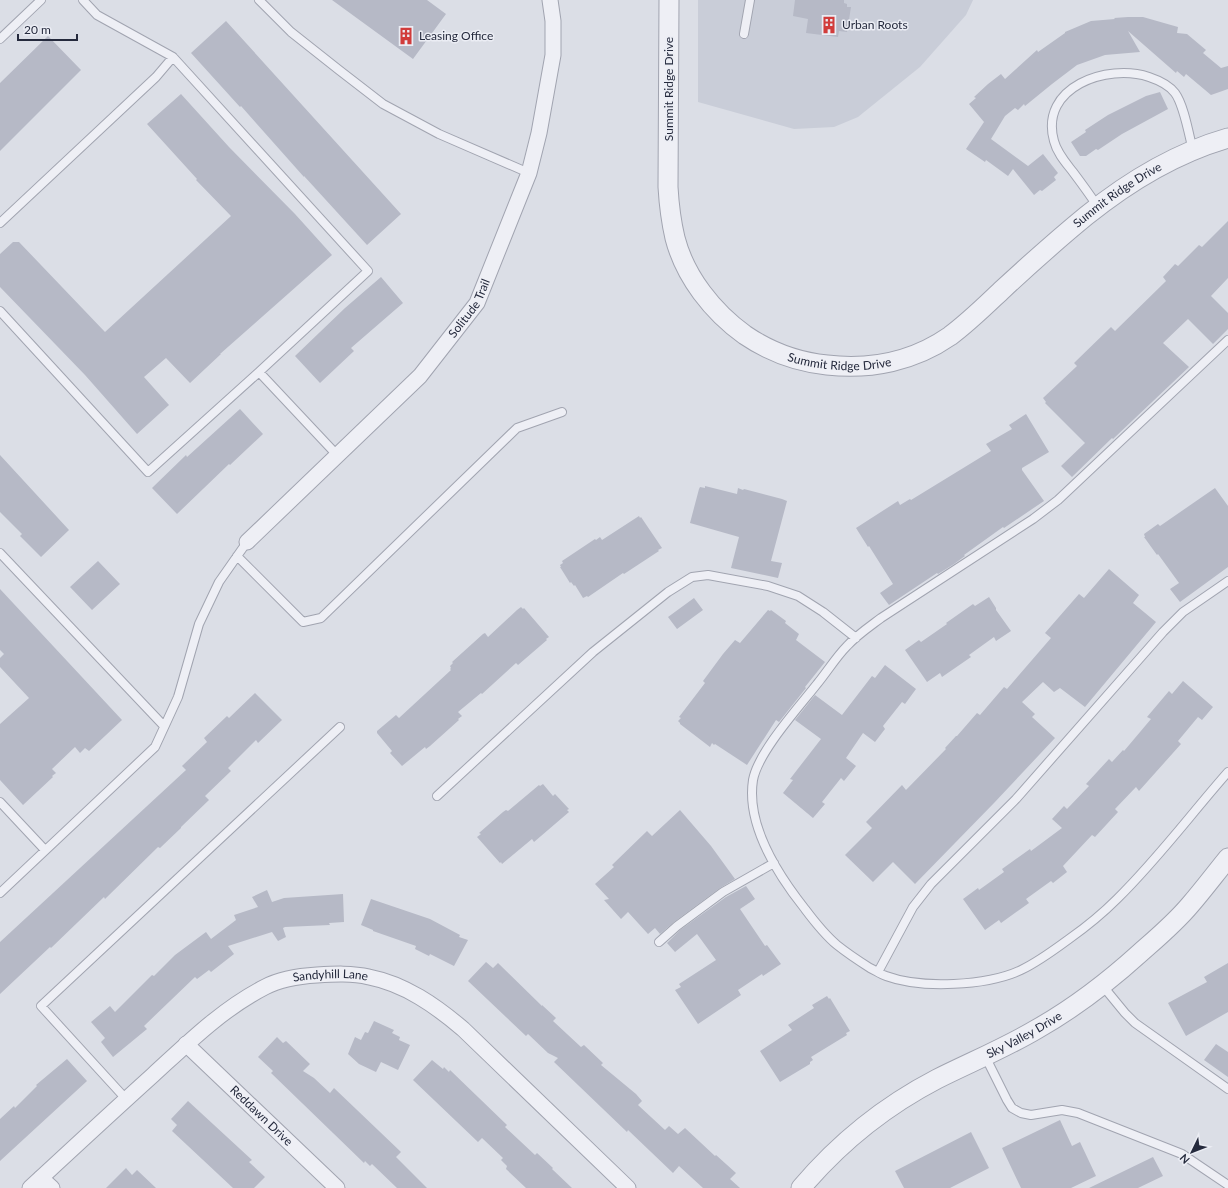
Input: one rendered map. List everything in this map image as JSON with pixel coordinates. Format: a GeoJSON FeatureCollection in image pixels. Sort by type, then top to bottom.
{"type":"FeatureCollection","features":[{"type":"Feature","properties":{"kind":"street","name":"Solitude Trail"},"geometry":{"type":"LineString","coordinates":[[247,542],[420,376],[477,303],[529,173],[539,133],[553,55],[553,21],[550,0]]}},
{"type":"Feature","properties":{"kind":"street","name":"Summit Ridge Drive"},"geometry":{"type":"LineString","coordinates":[[669,0],[668,187],[670,215],[675,240],[684,263],[697,286],[712,305],[734,326],[758,343],[786,357],[814,364],[843,367],[876,366],[902,360],[929,349],[950,336],[1047,249],[1116,193],[1142,176],[1176,158],[1213,142],[1228,138]]}},
{"type":"Feature","properties":{"kind":"street","name":"Sky Valley Drive"},"geometry":{"type":"LineString","coordinates":[[801,1188],[816,1170],[850,1138],[907,1096],[937,1079],[1006,1046],[1039,1028],[1092,994],[1160,936],[1189,906],[1228,858]]}},
{"type":"Feature","properties":{"kind":"street","name":"Sandyhill Lane"},"geometry":{"type":"LineString","coordinates":[[30,1188],[47,1183],[126,1099],[186,1044],[219,1016],[243,999],[266,986],[283,981],[307,976],[339,974],[369,977],[394,985],[419,996],[444,1013],[463,1029],[628,1188]]}},
{"type":"Feature","properties":{"kind":"street","name":"Reddawn Drive"},"geometry":{"type":"LineString","coordinates":[[186,1044],[337,1188]]}},
{"type":"Feature","properties":{"kind":"lane"},"geometry":{"type":"LineString","coordinates":[[0,39],[41,0]]}},
{"type":"Feature","properties":{"kind":"lane"},"geometry":{"type":"LineString","coordinates":[[0,311],[148,472],[368,271],[173,57],[97,15],[83,0]]}},
{"type":"Feature","properties":{"kind":"lane"},"geometry":{"type":"LineString","coordinates":[[259,0],[292,32],[383,104],[439,134],[529,173]]}},
{"type":"Feature","properties":{"kind":"lane"},"geometry":{"type":"LineString","coordinates":[[744,34],[750,0]]}},
{"type":"Feature","properties":{"kind":"lane"},"geometry":{"type":"LineString","coordinates":[[0,223],[156,77],[173,57]]}},
{"type":"Feature","properties":{"kind":"lane"},"geometry":{"type":"LineString","coordinates":[[1098,207],[1061,156],[1054,143],[1052,130],[1054,114],[1060,102],[1070,89],[1086,80],[1103,75],[1124,73],[1142,75],[1156,80],[1167,86],[1175,93],[1180,104],[1193,151]]}},
{"type":"Feature","properties":{"kind":"lane"},"geometry":{"type":"LineString","coordinates":[[1228,340],[1058,500],[1026,523],[882,618],[846,647],[774,739],[755,773],[753,779],[753,798],[757,824],[770,857],[789,889],[836,944],[885,976],[910,982],[936,984],[968,983],[994,980],[1021,970],[1049,954],[1081,930],[1116,900],[1144,871],[1228,772]]}},
{"type":"Feature","properties":{"kind":"lane"},"geometry":{"type":"LineString","coordinates":[[259,372],[337,455]]}},
{"type":"Feature","properties":{"kind":"lane"},"geometry":{"type":"LineString","coordinates":[[237,556],[303,622],[321,618],[517,428],[562,412]]}},
{"type":"Feature","properties":{"kind":"lane"},"geometry":{"type":"LineString","coordinates":[[0,892],[155,747],[178,696],[199,624],[219,582],[247,542]]}},
{"type":"Feature","properties":{"kind":"lane"},"geometry":{"type":"LineString","coordinates":[[0,553],[164,726]]}},
{"type":"Feature","properties":{"kind":"lane"},"geometry":{"type":"LineString","coordinates":[[437,796],[594,652],[668,592],[692,577],[708,575],[768,586],[798,596],[823,612],[856,638]]}},
{"type":"Feature","properties":{"kind":"lane"},"geometry":{"type":"LineString","coordinates":[[878,972],[913,907],[932,884],[1021,793],[1163,632],[1183,612],[1228,581]]}},
{"type":"Feature","properties":{"kind":"lane"},"geometry":{"type":"LineString","coordinates":[[126,1099],[41,1006],[340,727]]}},
{"type":"Feature","properties":{"kind":"lane"},"geometry":{"type":"LineString","coordinates":[[0,802],[45,850]]}},
{"type":"Feature","properties":{"kind":"lane"},"geometry":{"type":"LineString","coordinates":[[659,942],[676,926],[722,892],[774,863]]}},
{"type":"Feature","properties":{"kind":"lane"},"geometry":{"type":"LineString","coordinates":[[1102,985],[1125,1013],[1136,1023],[1228,1089]]}},
{"type":"Feature","properties":{"kind":"lane"},"geometry":{"type":"LineString","coordinates":[[985,1056],[1012,1108],[1021,1113],[1031,1115],[1062,1110],[1078,1113],[1182,1154],[1228,1185]]}},
{"type":"Feature","properties":{"kind":"shaded area"},"geometry":{"type":"Polygon","coordinates":[[[698,0],[973,0],[966,15],[920,67],[858,117],[834,127],[794,129],[698,102],[698,0]]]}},
{"type":"Feature","properties":{"kind":"building","name":"Leasing Office"},"geometry":{"type":"Polygon","coordinates":[[[332,0],[427,0],[446,14],[413,59],[332,0]]]}},
{"type":"Feature","properties":{"kind":"building","name":"Urban Roots"},"geometry":{"type":"Polygon","coordinates":[[[795,0],[844,0],[847,7],[851,7],[847,32],[839,31],[838,37],[806,33],[808,19],[793,16],[795,0]]]}},
{"type":"Feature","properties":{"kind":"building"},"geometry":{"type":"Polygon","coordinates":[[[1143,17],[1178,27],[1177,33],[1187,34],[1206,50],[1203,53],[1221,68],[1228,66],[1228,89],[1211,95],[1186,74],[1184,77],[1177,71],[1176,73],[1128,31],[1140,52],[1105,55],[1077,65],[1025,106],[1024,104],[1018,110],[1015,108],[1005,116],[991,139],[1028,166],[1043,154],[1058,173],[1054,177],[1056,180],[1042,191],[1040,190],[1034,195],[1013,169],[1008,176],[986,160],[985,162],[966,149],[984,122],[969,104],[988,84],[1001,74],[1005,79],[1037,50],[1038,52],[1065,32],[1091,21],[1143,17]]]}},
{"type":"Feature","properties":{"kind":"building"},"geometry":{"type":"Polygon","coordinates":[[[226,21],[401,214],[367,245],[191,53],[226,21]]]}},
{"type":"Feature","properties":{"kind":"building"},"geometry":{"type":"Polygon","coordinates":[[[48,36],[81,70],[0,151],[0,83],[48,36]]]}},
{"type":"Feature","properties":{"kind":"building"},"geometry":{"type":"Polygon","coordinates":[[[1160,92],[1168,109],[1122,134],[1098,150],[1096,149],[1086,156],[1080,156],[1071,142],[1086,132],[1085,130],[1108,115],[1146,96],[1160,92]]]}},
{"type":"Feature","properties":{"kind":"building"},"geometry":{"type":"Polygon","coordinates":[[[181,94],[229,147],[295,214],[332,255],[220,354],[190,383],[166,358],[144,377],[169,405],[137,434],[85,375],[0,287],[0,254],[13,242],[19,242],[105,332],[231,216],[196,180],[197,179],[147,124],[181,94]]]}},
{"type":"Feature","properties":{"kind":"building"},"geometry":{"type":"Polygon","coordinates":[[[1228,221],[1228,278],[1211,296],[1228,313],[1228,329],[1213,344],[1188,319],[1163,343],[1189,367],[1072,477],[1061,466],[1085,443],[1045,403],[1046,402],[1043,398],[1077,366],[1074,363],[1111,327],[1115,331],[1166,281],[1163,277],[1175,264],[1178,266],[1199,245],[1202,247],[1228,221]]]}},
{"type":"Feature","properties":{"kind":"building"},"geometry":{"type":"Polygon","coordinates":[[[381,277],[403,303],[351,348],[354,351],[320,383],[295,356],[345,308],[381,277]]]}},
{"type":"Feature","properties":{"kind":"building"},"geometry":{"type":"Polygon","coordinates":[[[240,409],[263,434],[177,514],[152,488],[186,455],[187,457],[240,409]]]}},
{"type":"Feature","properties":{"kind":"building"},"geometry":{"type":"Polygon","coordinates":[[[1026,414],[1049,452],[1022,468],[1022,470],[1044,501],[1004,528],[1003,527],[954,564],[938,574],[937,573],[889,605],[880,593],[893,584],[856,528],[898,501],[900,505],[910,499],[911,500],[991,451],[986,444],[1012,429],[1009,425],[1026,414]]]}},
{"type":"Feature","properties":{"kind":"building"},"geometry":{"type":"Polygon","coordinates":[[[0,455],[69,530],[41,557],[20,536],[22,534],[0,512],[0,455]]]}},
{"type":"Feature","properties":{"kind":"building"},"geometry":{"type":"Polygon","coordinates":[[[705,486],[737,494],[738,488],[744,489],[787,501],[771,561],[782,563],[778,578],[731,568],[739,537],[690,523],[699,489],[700,487],[705,488],[705,486]]]}},
{"type":"Feature","properties":{"kind":"building"},"geometry":{"type":"Polygon","coordinates":[[[1215,488],[1228,506],[1228,567],[1180,602],[1170,589],[1179,583],[1144,537],[1144,534],[1158,524],[1160,526],[1215,488]]]}},
{"type":"Feature","properties":{"kind":"building"},"geometry":{"type":"Polygon","coordinates":[[[639,516],[662,548],[588,597],[583,598],[575,585],[574,586],[571,582],[570,583],[560,567],[563,563],[562,561],[595,539],[596,540],[600,537],[602,540],[639,516]]]}},
{"type":"Feature","properties":{"kind":"building"},"geometry":{"type":"Polygon","coordinates":[[[98,561],[120,584],[92,610],[70,587],[98,561]]]}},
{"type":"Feature","properties":{"kind":"building"},"geometry":{"type":"Polygon","coordinates":[[[1109,569],[1139,595],[1133,603],[1156,622],[1085,707],[1060,688],[1054,692],[1043,682],[1022,702],[1035,714],[1032,717],[1055,738],[915,884],[893,862],[873,882],[845,855],[872,828],[866,822],[902,785],[906,790],[946,749],[945,748],[977,713],[980,715],[1004,687],[1007,689],[1051,638],[1045,633],[1079,594],[1084,598],[1109,569]]]}},
{"type":"Feature","properties":{"kind":"building"},"geometry":{"type":"Polygon","coordinates":[[[0,589],[122,720],[89,751],[85,748],[80,753],[75,747],[52,769],[56,773],[52,776],[53,777],[23,805],[0,780],[0,724],[29,698],[0,667],[0,658],[4,654],[0,650],[0,589]]]}},
{"type":"Feature","properties":{"kind":"building"},"geometry":{"type":"Polygon","coordinates":[[[989,597],[1011,631],[996,641],[994,637],[969,655],[971,657],[942,677],[940,673],[927,682],[905,650],[919,640],[921,642],[973,604],[975,606],[989,597]]]}},
{"type":"Feature","properties":{"kind":"building"},"geometry":{"type":"Polygon","coordinates":[[[694,598],[703,610],[677,629],[668,617],[694,598]]]}},
{"type":"Feature","properties":{"kind":"building"},"geometry":{"type":"Polygon","coordinates":[[[521,607],[523,609],[524,608],[549,637],[546,639],[547,640],[518,665],[516,663],[482,694],[481,693],[458,712],[462,716],[458,719],[459,720],[430,746],[426,749],[425,747],[402,766],[390,753],[392,751],[377,731],[396,715],[399,718],[451,670],[450,666],[453,663],[452,662],[483,634],[485,633],[488,637],[521,607]]]}},
{"type":"Feature","properties":{"kind":"building"},"geometry":{"type":"Polygon","coordinates":[[[768,610],[771,610],[786,621],[785,623],[799,634],[796,640],[825,662],[779,722],[776,720],[747,765],[715,744],[714,745],[712,743],[710,747],[678,721],[681,718],[679,717],[705,683],[703,681],[723,654],[735,640],[740,643],[768,610]]]}},
{"type":"Feature","properties":{"kind":"building"},"geometry":{"type":"Polygon","coordinates":[[[885,665],[916,689],[905,704],[902,702],[883,726],[885,729],[875,742],[863,733],[846,758],[856,766],[844,781],[841,778],[822,802],[825,804],[813,818],[783,793],[793,780],[790,779],[821,739],[795,720],[815,695],[842,715],[872,676],[875,678],[885,665]]]}},
{"type":"Feature","properties":{"kind":"building"},"geometry":{"type":"Polygon","coordinates":[[[1183,681],[1213,707],[1202,720],[1198,717],[1178,741],[1181,744],[1139,791],[1136,787],[1115,809],[1118,812],[1095,837],[1092,835],[1063,866],[1067,872],[1053,883],[1051,881],[1026,899],[1029,903],[1001,923],[999,920],[985,930],[963,899],[978,888],[979,890],[1004,872],[1002,869],[1030,849],[1031,851],[1062,828],[1052,819],[1064,806],[1067,809],[1089,786],[1086,784],[1109,759],[1112,762],[1123,750],[1124,751],[1151,719],[1147,717],[1169,691],[1172,694],[1183,681]]]}},
{"type":"Feature","properties":{"kind":"building"},"geometry":{"type":"Polygon","coordinates":[[[255,693],[282,720],[258,743],[256,740],[228,768],[231,771],[205,796],[209,800],[181,828],[160,848],[158,847],[105,899],[104,897],[0,994],[0,942],[186,770],[182,766],[207,742],[204,738],[227,716],[229,718],[255,693]]]}},
{"type":"Feature","properties":{"kind":"building"},"geometry":{"type":"Polygon","coordinates":[[[543,784],[553,796],[555,794],[569,809],[567,810],[569,812],[534,842],[532,839],[502,864],[501,862],[500,863],[477,837],[481,834],[479,833],[503,812],[506,810],[508,811],[539,785],[540,786],[543,784]]]}},
{"type":"Feature","properties":{"kind":"building"},"geometry":{"type":"Polygon","coordinates":[[[680,810],[711,846],[735,879],[720,888],[660,934],[655,928],[648,934],[628,912],[621,919],[604,900],[609,899],[595,884],[614,867],[612,865],[647,831],[652,836],[680,810]]]}},
{"type":"Feature","properties":{"kind":"building"},"geometry":{"type":"Polygon","coordinates":[[[746,886],[755,899],[740,909],[765,946],[767,945],[781,964],[763,976],[762,974],[738,990],[741,995],[698,1024],[675,990],[681,987],[679,984],[716,960],[697,934],[675,952],[667,943],[680,930],[726,897],[746,886]]]}},
{"type":"Feature","properties":{"kind":"building"},"geometry":{"type":"Polygon","coordinates":[[[267,890],[272,902],[284,898],[343,894],[344,922],[329,923],[330,925],[285,927],[283,928],[286,937],[278,941],[272,932],[228,946],[234,954],[211,972],[209,970],[197,979],[195,977],[144,1026],[147,1029],[113,1057],[101,1042],[105,1038],[91,1022],[110,1006],[115,1012],[152,975],[154,976],[175,955],[206,932],[211,939],[236,920],[234,915],[258,907],[252,897],[267,890]]]}},
{"type":"Feature","properties":{"kind":"building"},"geometry":{"type":"Polygon","coordinates":[[[371,899],[430,919],[460,935],[459,937],[468,940],[454,966],[430,954],[429,956],[415,949],[416,946],[373,931],[361,925],[371,899]]]}},
{"type":"Feature","properties":{"kind":"building"},"geometry":{"type":"Polygon","coordinates":[[[486,962],[493,968],[498,963],[556,1018],[553,1021],[581,1047],[584,1045],[603,1063],[601,1065],[636,1094],[642,1101],[638,1105],[665,1130],[669,1126],[678,1134],[685,1128],[715,1156],[716,1155],[736,1173],[730,1179],[740,1188],[703,1188],[679,1166],[673,1173],[628,1130],[627,1132],[554,1062],[558,1058],[548,1053],[528,1034],[526,1036],[468,981],[486,962]]]}},
{"type":"Feature","properties":{"kind":"building"},"geometry":{"type":"Polygon","coordinates":[[[1228,963],[1228,1012],[1186,1036],[1168,1003],[1207,982],[1204,977],[1228,963]]]}},
{"type":"Feature","properties":{"kind":"building"},"geometry":{"type":"Polygon","coordinates":[[[827,996],[829,999],[830,998],[850,1031],[846,1033],[847,1035],[811,1057],[813,1060],[810,1064],[780,1082],[760,1051],[792,1030],[788,1025],[814,1008],[812,1005],[827,996]]]}},
{"type":"Feature","properties":{"kind":"building"},"geometry":{"type":"Polygon","coordinates":[[[374,1021],[394,1030],[392,1033],[400,1037],[399,1040],[410,1045],[398,1070],[381,1062],[376,1072],[359,1064],[348,1054],[355,1037],[361,1040],[365,1032],[368,1033],[374,1021]]]}},
{"type":"Feature","properties":{"kind":"building"},"geometry":{"type":"Polygon","coordinates":[[[277,1037],[283,1043],[286,1041],[310,1064],[303,1071],[314,1078],[330,1093],[334,1088],[401,1152],[396,1157],[427,1188],[397,1188],[372,1164],[370,1166],[365,1161],[364,1163],[271,1073],[273,1071],[258,1057],[277,1037]]]}},
{"type":"Feature","properties":{"kind":"building"},"geometry":{"type":"Polygon","coordinates":[[[1216,1044],[1228,1052],[1228,1077],[1204,1060],[1216,1044]]]}},
{"type":"Feature","properties":{"kind":"building"},"geometry":{"type":"Polygon","coordinates":[[[67,1059],[87,1081],[0,1161],[0,1119],[14,1106],[15,1108],[37,1086],[36,1085],[67,1059]]]}},
{"type":"Feature","properties":{"kind":"building"},"geometry":{"type":"Polygon","coordinates":[[[432,1060],[443,1069],[444,1067],[449,1072],[450,1070],[507,1125],[505,1127],[535,1155],[537,1153],[572,1188],[526,1188],[506,1169],[507,1166],[501,1160],[503,1158],[482,1138],[478,1142],[413,1080],[432,1060]]]}},
{"type":"Feature","properties":{"kind":"building"},"geometry":{"type":"Polygon","coordinates":[[[188,1101],[252,1160],[249,1162],[265,1177],[254,1188],[233,1188],[172,1131],[177,1125],[171,1119],[188,1101]]]}},
{"type":"Feature","properties":{"kind":"building"},"geometry":{"type":"Polygon","coordinates":[[[1060,1120],[1072,1146],[1080,1142],[1096,1176],[1071,1188],[1021,1188],[1002,1148],[1060,1120]]]}},
{"type":"Feature","properties":{"kind":"building"},"geometry":{"type":"Polygon","coordinates":[[[971,1132],[989,1168],[950,1188],[904,1188],[895,1171],[971,1132]]]}},
{"type":"Feature","properties":{"kind":"building"},"geometry":{"type":"Polygon","coordinates":[[[1153,1157],[1163,1176],[1138,1188],[1089,1188],[1153,1157]]]}},
{"type":"Feature","properties":{"kind":"building"},"geometry":{"type":"Polygon","coordinates":[[[126,1168],[132,1175],[137,1170],[156,1188],[106,1188],[126,1168]]]}},
{"type":"Feature","properties":{"kind":"place","name":"Urban Roots"},"geometry":{"type":"Point","coordinates":[829,25]}},
{"type":"Feature","properties":{"kind":"place","name":"Leasing Office"},"geometry":{"type":"Point","coordinates":[406,36]}}]}
